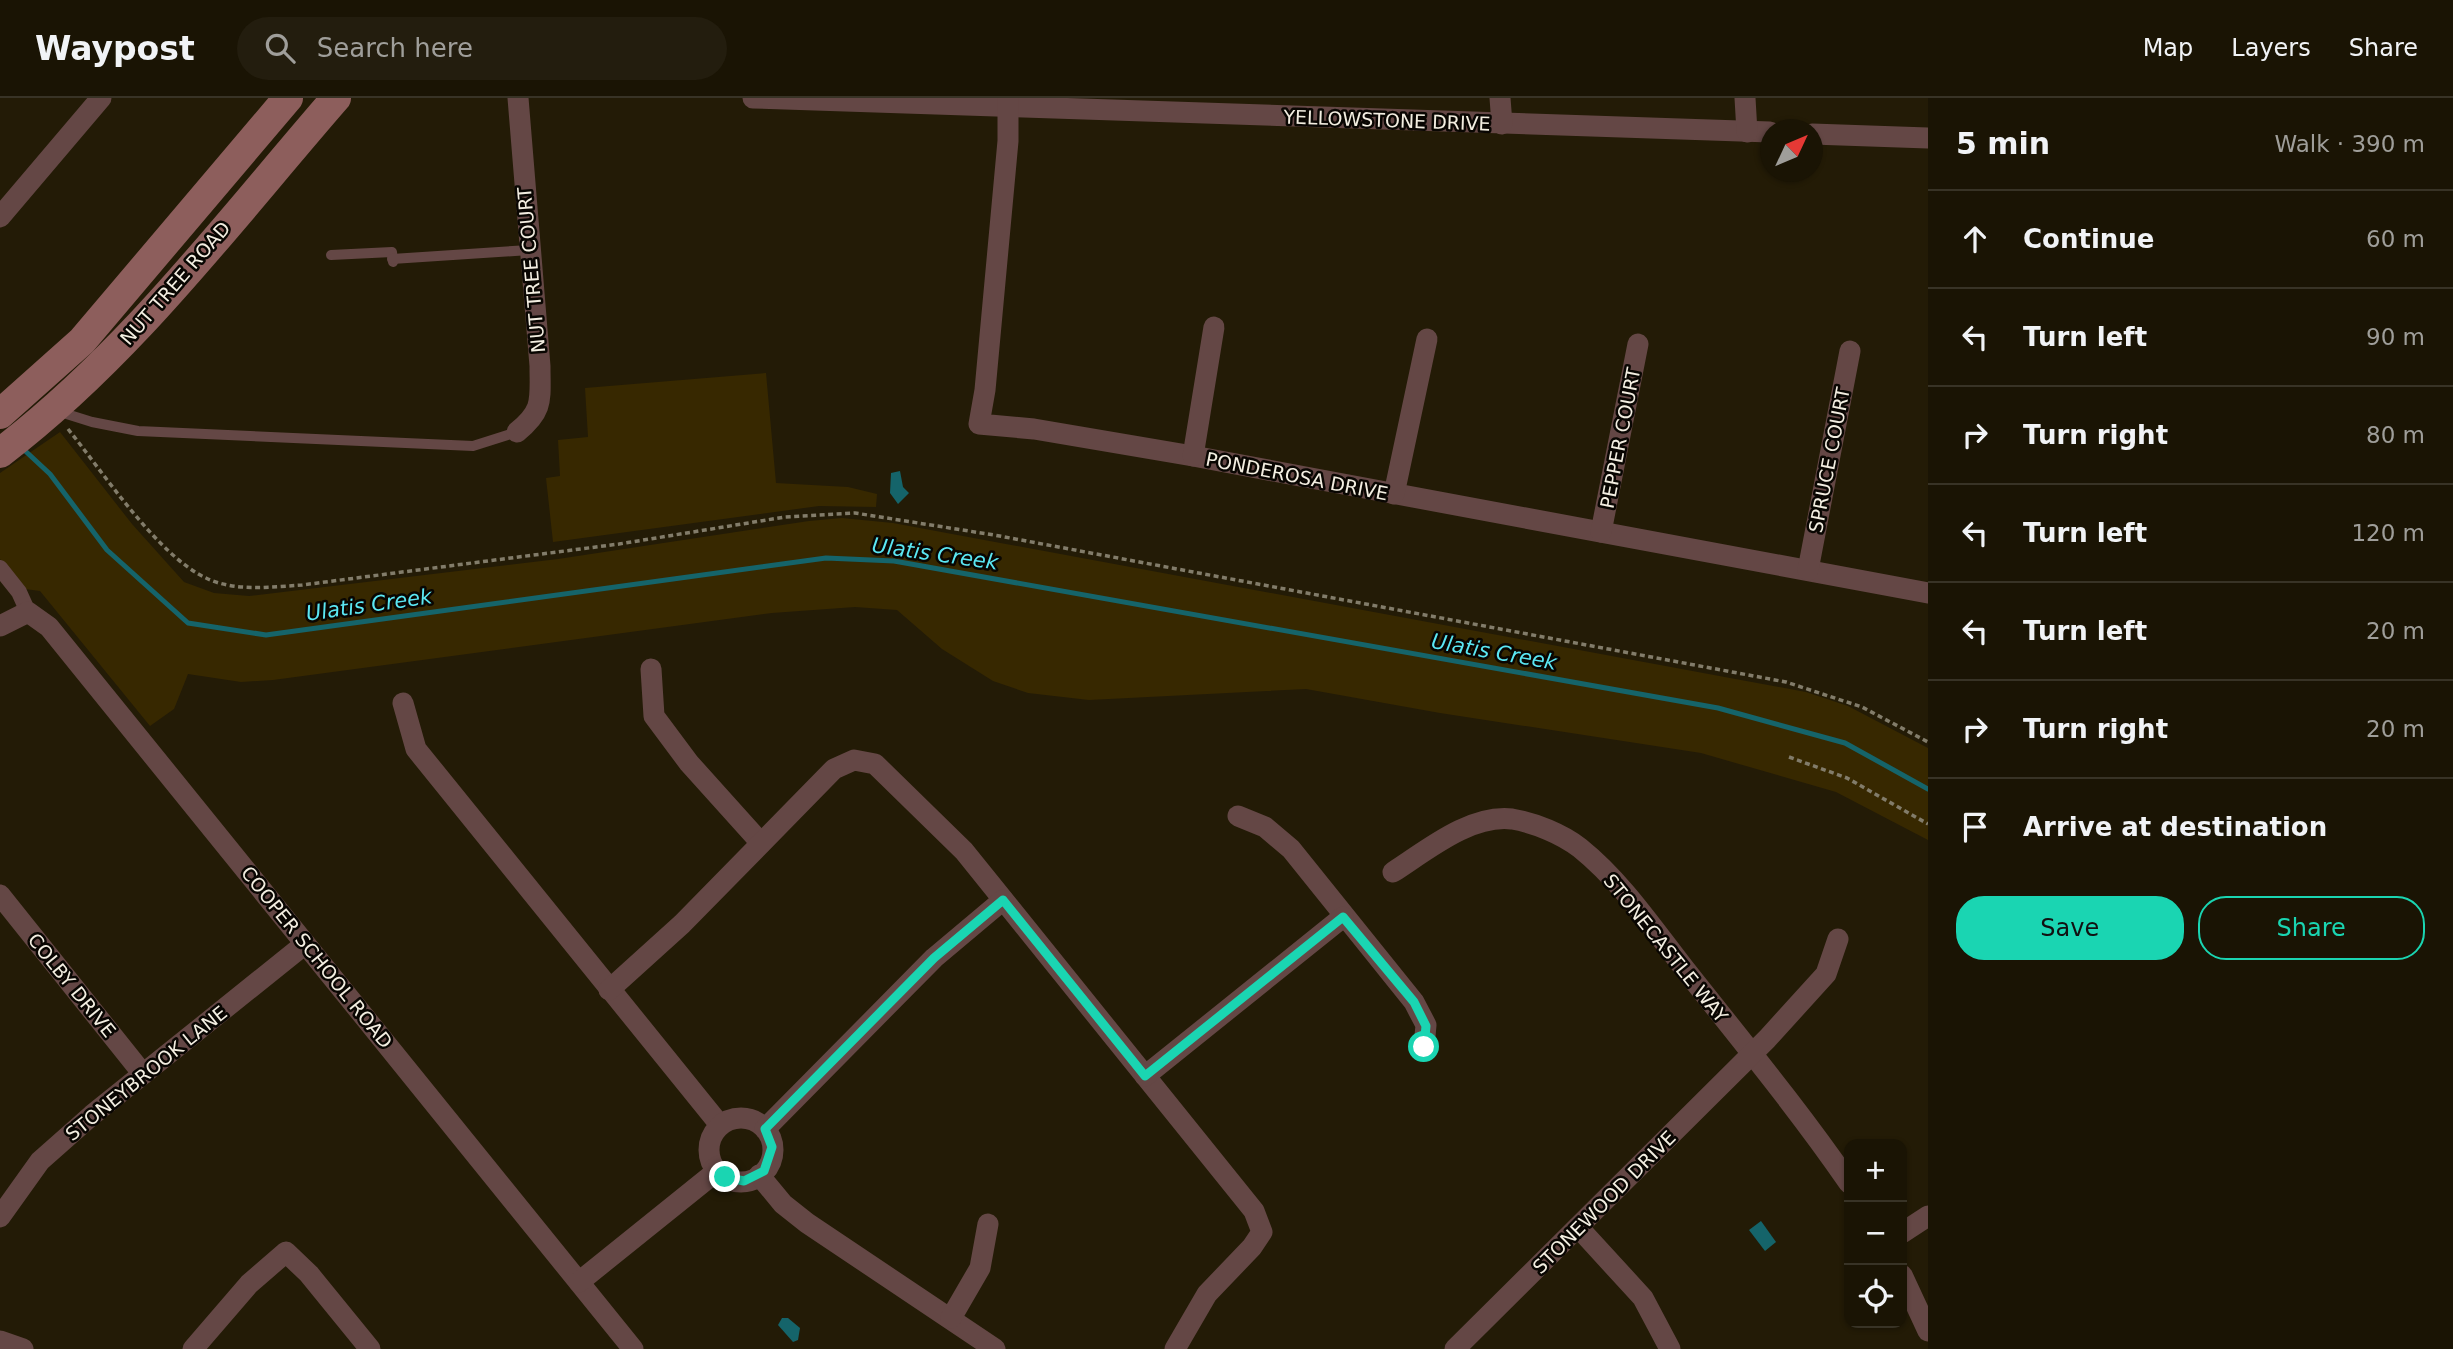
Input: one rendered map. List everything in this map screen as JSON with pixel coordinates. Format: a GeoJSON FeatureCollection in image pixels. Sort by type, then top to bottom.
{"type":"FeatureCollection","features":[{"type":"Feature","properties":{"kind":"main road","name":"NUT TREE ROAD"},"geometry":{"type":"LineString","coordinates":[[8,409],[82,341],[288,98]]}},
{"type":"Feature","properties":{"kind":"main road","name":"NUT TREE ROAD"},"geometry":{"type":"LineString","coordinates":[[0,453],[50,414],[136,329],[336,98]]}},
{"type":"Feature","properties":{"kind":"street"},"geometry":{"type":"LineString","coordinates":[[0,217],[102,98]]}},
{"type":"Feature","properties":{"kind":"street","name":"NUT TREE COURT"},"geometry":{"type":"LineString","coordinates":[[517,432],[532,420],[540,406],[540,366],[518,98]]}},
{"type":"Feature","properties":{"kind":"street","name":"YELLOWSTONE DRIVE"},"geometry":{"type":"LineString","coordinates":[[753,98],[1254,106],[1502,124],[1760,132]]}},
{"type":"Feature","properties":{"kind":"street"},"geometry":{"type":"LineString","coordinates":[[1500,98],[1502,124]]}},
{"type":"Feature","properties":{"kind":"street"},"geometry":{"type":"LineString","coordinates":[[1745,98],[1747,132]]}},
{"type":"Feature","properties":{"kind":"street","name":"PONDEROSA DRIVE"},"geometry":{"type":"LineString","coordinates":[[1009,102],[995,279],[979,424],[1034,429],[1193,456],[1928,593]]}},
{"type":"Feature","properties":{"kind":"street"},"geometry":{"type":"LineString","coordinates":[[1823,134],[1928,138]]}},
{"type":"Feature","properties":{"kind":"street"},"geometry":{"type":"LineString","coordinates":[[1193,456],[1213,327]]}},
{"type":"Feature","properties":{"kind":"street"},"geometry":{"type":"LineString","coordinates":[[1394,494],[1427,339]]}},
{"type":"Feature","properties":{"kind":"street","name":"PEPPER COURT"},"geometry":{"type":"LineString","coordinates":[[1601,532],[1638,344]]}},
{"type":"Feature","properties":{"kind":"street","name":"SPRUCE COURT"},"geometry":{"type":"LineString","coordinates":[[1808,570],[1850,351]]}},
{"type":"Feature","properties":{"kind":"street","name":"COOPER SCHOOL ROAD"},"geometry":{"type":"LineString","coordinates":[[0,568],[19,592],[28,612],[49,627],[633,1349]]}},
{"type":"Feature","properties":{"kind":"street"},"geometry":{"type":"LineString","coordinates":[[0,626],[28,612]]}},
{"type":"Feature","properties":{"kind":"street"},"geometry":{"type":"LineString","coordinates":[[651,669],[654,716],[690,763],[761,843]]}},
{"type":"Feature","properties":{"kind":"street"},"geometry":{"type":"LineString","coordinates":[[403,703],[415,749],[720,1125]]}},
{"type":"Feature","properties":{"kind":"street"},"geometry":{"type":"LineString","coordinates":[[609,989],[682,924],[834,769],[842,763],[865,760],[885,770],[964,851],[1254,1211],[1262,1232],[1252,1247],[1207,1294],[1175,1349]]}},
{"type":"Feature","properties":{"kind":"street"},"geometry":{"type":"LineString","coordinates":[[1238,816],[1265,827],[1291,849],[1414,1002],[1426,1026],[1424,1047]]}},
{"type":"Feature","properties":{"kind":"street","name":"STONECASTLE WAY"},"geometry":{"type":"LineString","coordinates":[[1393,872],[1440,841],[1476,824],[1510,819],[1548,830],[1579,847],[1615,882],[1752,1054],[1844,1176]]}},
{"type":"Feature","properties":{"kind":"street"},"geometry":{"type":"LineString","coordinates":[[765,1129],[934,958],[1003,900]]}},
{"type":"Feature","properties":{"kind":"street","name":"COLBY DRIVE"},"geometry":{"type":"LineString","coordinates":[[3,904],[143,1074]]}},
{"type":"Feature","properties":{"kind":"street"},"geometry":{"type":"LineString","coordinates":[[1145,1076],[1343,917]]}},
{"type":"Feature","properties":{"kind":"street","name":"STONEWOOD DRIVE"},"geometry":{"type":"LineString","coordinates":[[1455,1349],[1752,1054],[1826,974],[1839,939]]}},
{"type":"Feature","properties":{"kind":"street","name":"STONEYBROOK LANE"},"geometry":{"type":"LineString","coordinates":[[0,1217],[40,1161],[143,1074],[306,944]]}},
{"type":"Feature","properties":{"kind":"street"},"geometry":{"type":"LineString","coordinates":[[738,1118],[757,1123],[765,1129],[772,1147],[772,1157],[759,1175],[744,1181],[734,1181],[717,1171],[709,1153],[709,1143],[720,1125],[738,1118]]}},
{"type":"Feature","properties":{"kind":"street"},"geometry":{"type":"LineString","coordinates":[[579,1282],[717,1171]]}},
{"type":"Feature","properties":{"kind":"street"},"geometry":{"type":"LineString","coordinates":[[759,1175],[783,1204],[807,1223],[995,1349]]}},
{"type":"Feature","properties":{"kind":"street"},"geometry":{"type":"LineString","coordinates":[[1907,1230],[1928,1216]]}},
{"type":"Feature","properties":{"kind":"street"},"geometry":{"type":"LineString","coordinates":[[951,1318],[980,1268],[988,1224]]}},
{"type":"Feature","properties":{"kind":"street"},"geometry":{"type":"LineString","coordinates":[[1578,1227],[1643,1298],[1670,1349]]}},
{"type":"Feature","properties":{"kind":"street"},"geometry":{"type":"LineString","coordinates":[[193,1349],[249,1284],[286,1252],[309,1274],[370,1349]]}},
{"type":"Feature","properties":{"kind":"street"},"geometry":{"type":"LineString","coordinates":[[1907,1286],[1928,1331]]}},
{"type":"Feature","properties":{"kind":"street"},"geometry":{"type":"LineString","coordinates":[[0,1341],[23,1349]]}},
{"type":"Feature","properties":{"kind":"lane"},"geometry":{"type":"LineString","coordinates":[[331,255],[392,252],[393,262],[529,250]]}},
{"type":"Feature","properties":{"kind":"lane"},"geometry":{"type":"LineString","coordinates":[[50,414],[152,431],[473,446],[517,432]]}},
{"type":"Feature","properties":{"kind":"path"},"geometry":{"type":"LineString","coordinates":[[50,414],[163,544],[192,570],[220,583],[273,587],[302,585],[619,544],[785,517],[855,513],[994,535],[1786,682],[1862,707],[1928,742]]}},
{"type":"Feature","properties":{"kind":"path"},"geometry":{"type":"LineString","coordinates":[[1789,757],[1847,778],[1928,824]]}},
{"type":"Feature","properties":{"kind":"shaded area"},"geometry":{"type":"Polygon","coordinates":[[[766,373],[776,483],[848,487],[877,494],[876,507],[819,506],[553,542],[546,478],[560,476],[558,440],[588,437],[585,388],[766,373]]]}},
{"type":"Feature","properties":{"kind":"shaded area"},"geometry":{"type":"Polygon","coordinates":[[[60,432],[132,524],[184,582],[214,593],[249,596],[558,559],[809,521],[842,518],[893,523],[1806,692],[1848,706],[1928,748],[1928,840],[1836,792],[1701,753],[1440,713],[1306,689],[1089,700],[1028,693],[993,681],[942,649],[897,610],[855,607],[772,613],[273,680],[241,682],[188,674],[174,709],[150,726],[40,591],[25,589],[0,559],[0,473],[60,432]]]}},
{"type":"Feature","properties":{"kind":"water"},"geometry":{"type":"Polygon","coordinates":[[[900,471],[903,487],[909,493],[898,504],[890,493],[891,473],[900,471]]]}},
{"type":"Feature","properties":{"kind":"water"},"geometry":{"type":"Polygon","coordinates":[[[1761,1221],[1776,1242],[1765,1251],[1749,1230],[1761,1221]]]}},
{"type":"Feature","properties":{"kind":"water"},"geometry":{"type":"Polygon","coordinates":[[[782,1318],[788,1318],[800,1328],[798,1340],[793,1342],[778,1325],[782,1318]]]}},
{"type":"Feature","properties":{"kind":"waterway","name":"Ulatis Creek"},"geometry":{"type":"LineString","coordinates":[[21,447],[50,474],[107,550],[188,623],[266,635],[826,558],[894,561],[1718,708],[1845,743],[1928,789]]}},
{"type":"Feature","properties":{"kind":"route"},"geometry":{"type":"LineString","coordinates":[[725,1177],[744,1181],[754,1179],[764,1171],[772,1157],[770,1138],[765,1129],[934,958],[1003,900],[1145,1076],[1293,960],[1343,917],[1414,1002],[1426,1026],[1424,1047]]}}]}
